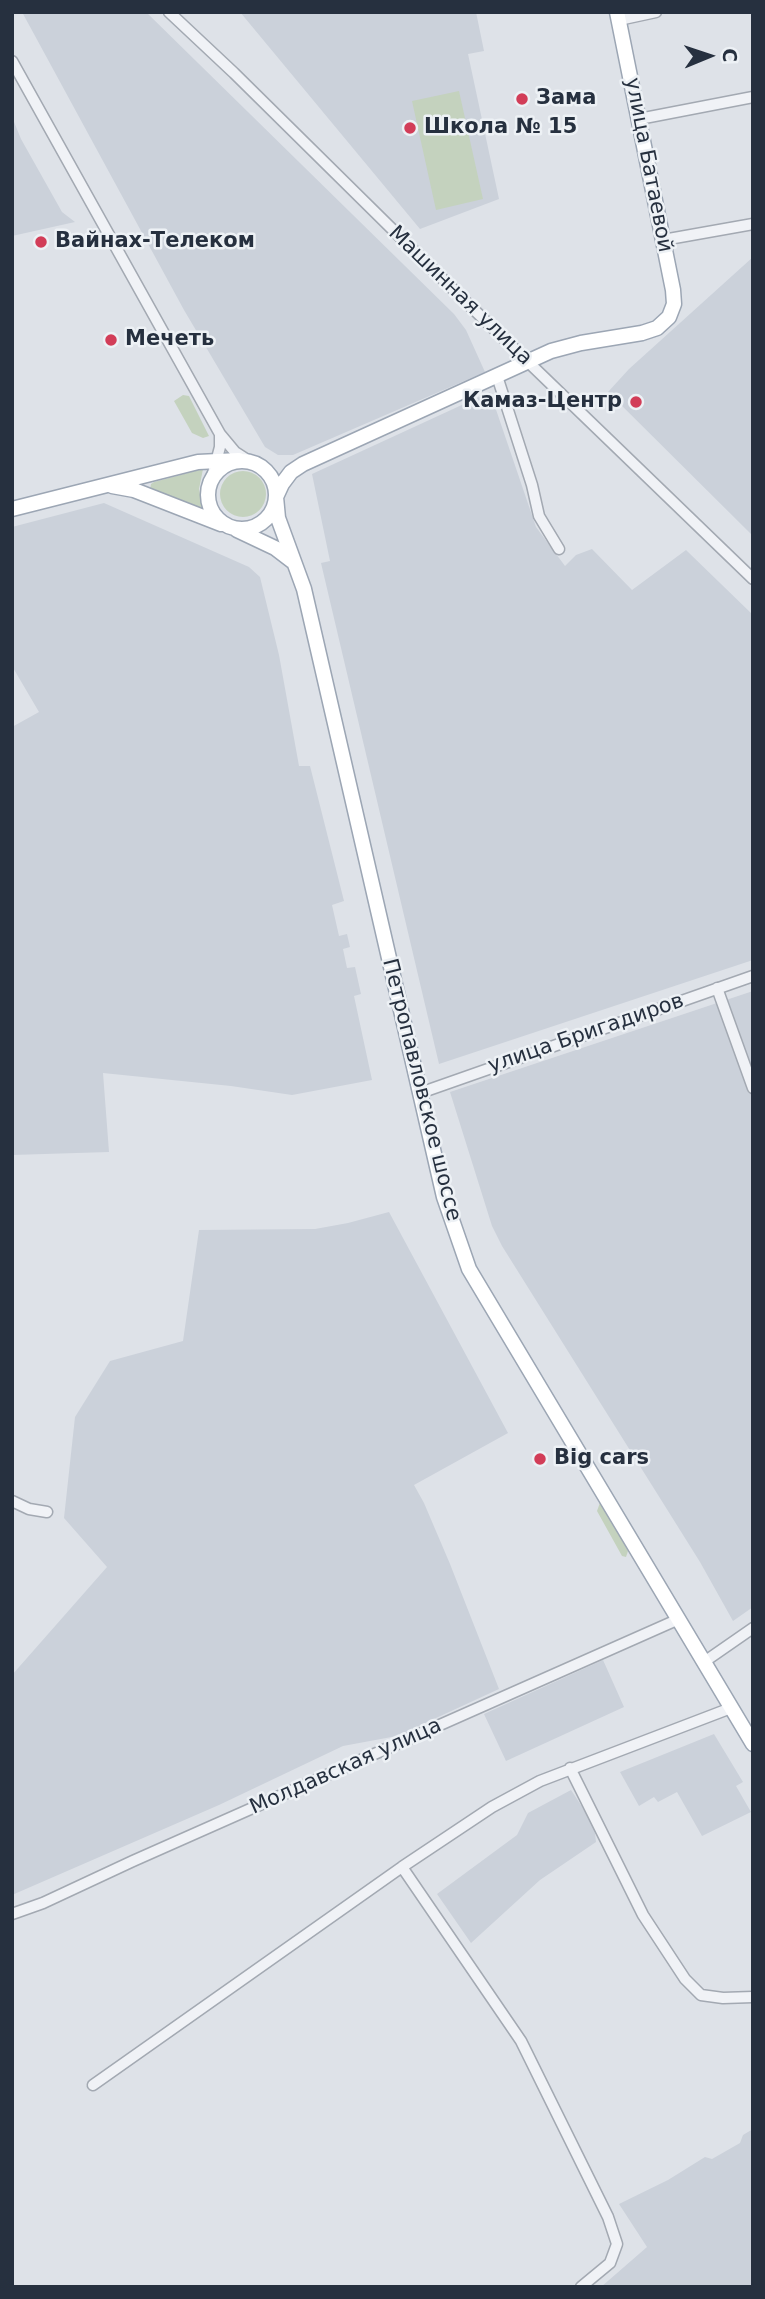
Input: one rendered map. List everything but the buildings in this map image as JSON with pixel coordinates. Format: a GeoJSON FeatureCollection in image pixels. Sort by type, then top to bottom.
{"type":"FeatureCollection","features":[{"type":"Feature","properties":{"kind":"main road","name":"улица Батаевой"},"geometry":{"type":"LineString","coordinates":[[528,362],[551,351],[580,343],[657,328],[669,317],[674,304],[618,16]]}},
{"type":"Feature","properties":{"kind":"main road"},"geometry":{"type":"LineString","coordinates":[[276,498],[274,481],[264,468],[248,461],[219,468],[212,477],[207,498],[216,518],[229,527],[246,529],[257,526],[267,519],[273,509],[282,484],[291,472],[303,464],[528,362]]}},
{"type":"Feature","properties":{"kind":"main road"},"geometry":{"type":"LineString","coordinates":[[12,509],[198,462],[216,460],[288,466],[303,464]]}},
{"type":"Feature","properties":{"kind":"main road"},"geometry":{"type":"LineString","coordinates":[[107,486],[134,490],[229,527],[275,548],[293,562]]}},
{"type":"Feature","properties":{"kind":"main road","name":"Петропавловское шоссе"},"geometry":{"type":"LineString","coordinates":[[276,498],[278,518],[304,589],[444,1197],[469,1269],[753,1744]]}},
{"type":"Feature","properties":{"kind":"street","name":"Машинная улица"},"geometry":{"type":"LineString","coordinates":[[171,12],[181,26],[234,73],[753,579]]}},
{"type":"Feature","properties":{"kind":"street"},"geometry":{"type":"LineString","coordinates":[[618,16],[656,12]]}},
{"type":"Feature","properties":{"kind":"street"},"geometry":{"type":"LineString","coordinates":[[12,61],[220,434],[235,452],[248,461]]}},
{"type":"Feature","properties":{"kind":"street"},"geometry":{"type":"LineString","coordinates":[[639,119],[753,97]]}},
{"type":"Feature","properties":{"kind":"street"},"geometry":{"type":"LineString","coordinates":[[663,240],[753,224]]}},
{"type":"Feature","properties":{"kind":"street"},"geometry":{"type":"LineString","coordinates":[[497,376],[532,485],[539,516],[559,549]]}},
{"type":"Feature","properties":{"kind":"street"},"geometry":{"type":"LineString","coordinates":[[212,477],[220,447],[220,434]]}},
{"type":"Feature","properties":{"kind":"street","name":"улица Бригадиров"},"geometry":{"type":"LineString","coordinates":[[420,1093],[753,976]]}},
{"type":"Feature","properties":{"kind":"street"},"geometry":{"type":"LineString","coordinates":[[717,988],[753,1088]]}},
{"type":"Feature","properties":{"kind":"street"},"geometry":{"type":"LineString","coordinates":[[12,1501],[29,1509],[47,1511]]}},
{"type":"Feature","properties":{"kind":"street","name":"Молдавская улица"},"geometry":{"type":"LineString","coordinates":[[12,1914],[43,1903],[679,1619]]}},
{"type":"Feature","properties":{"kind":"street"},"geometry":{"type":"LineString","coordinates":[[704,1662],[753,1628]]}},
{"type":"Feature","properties":{"kind":"street"},"geometry":{"type":"LineString","coordinates":[[93,2085],[402,1867],[492,1807],[570,1768],[731,1708]]}},
{"type":"Feature","properties":{"kind":"street"},"geometry":{"type":"LineString","coordinates":[[570,1768],[643,1915],[685,1979],[701,1995],[723,1998],[753,1997]]}},
{"type":"Feature","properties":{"kind":"street"},"geometry":{"type":"LineString","coordinates":[[402,1867],[521,2042],[608,2217],[617,2244],[610,2263],[580,2287]]}},
{"type":"Feature","properties":{"kind":"shaded area"},"geometry":{"type":"Polygon","coordinates":[[[22,12],[146,12],[454,314],[466,330],[485,372],[293,455],[278,455],[265,447],[184,310],[22,12]]]}},
{"type":"Feature","properties":{"kind":"shaded area","name":"Школа № 15"},"geometry":{"type":"Polygon","coordinates":[[[240,12],[476,12],[484,51],[468,54],[499,199],[420,229],[240,12]]]}},
{"type":"Feature","properties":{"kind":"shaded area"},"geometry":{"type":"Polygon","coordinates":[[[12,117],[21,139],[62,212],[75,222],[12,236],[12,117]]]}},
{"type":"Feature","properties":{"kind":"shaded area"},"geometry":{"type":"Polygon","coordinates":[[[753,257],[752,535],[608,392],[629,369],[753,257]]]}},
{"type":"Feature","properties":{"kind":"shaded area"},"geometry":{"type":"Polygon","coordinates":[[[490,392],[536,527],[565,566],[576,555],[592,549],[632,590],[686,550],[753,615],[753,960],[439,1064],[321,563],[330,561],[312,474],[490,392]]]}},
{"type":"Feature","properties":{"kind":"shaded area"},"geometry":{"type":"Polygon","coordinates":[[[104,503],[249,567],[260,577],[279,655],[299,766],[310,766],[344,901],[332,905],[339,936],[347,934],[350,947],[343,949],[347,968],[355,967],[361,994],[354,996],[372,1080],[292,1095],[103,1073],[109,1152],[12,1155],[12,727],[39,712],[12,666],[12,527],[104,503]]]}},
{"type":"Feature","properties":{"kind":"shaded area"},"geometry":{"type":"Polygon","coordinates":[[[753,991],[753,1607],[733,1621],[700,1562],[502,1246],[492,1226],[450,1092],[753,991]]]}},
{"type":"Feature","properties":{"kind":"shaded area"},"geometry":{"type":"Polygon","coordinates":[[[389,1212],[508,1433],[414,1485],[450,1564],[499,1689],[397,1736],[343,1746],[219,1805],[12,1895],[12,1675],[107,1567],[64,1518],[75,1417],[110,1361],[183,1341],[199,1230],[315,1229],[389,1212]]]}},
{"type":"Feature","properties":{"kind":"shaded area"},"geometry":{"type":"Polygon","coordinates":[[[603,1660],[624,1707],[506,1761],[484,1714],[603,1660]]]}},
{"type":"Feature","properties":{"kind":"shaded area"},"geometry":{"type":"Polygon","coordinates":[[[714,1734],[743,1782],[736,1786],[751,1812],[702,1836],[677,1792],[658,1802],[654,1797],[639,1806],[620,1772],[714,1734]]]}},
{"type":"Feature","properties":{"kind":"shaded area"},"geometry":{"type":"Polygon","coordinates":[[[571,1790],[594,1825],[596,1842],[540,1880],[471,1943],[437,1894],[517,1835],[528,1813],[571,1790]]]}},
{"type":"Feature","properties":{"kind":"shaded area"},"geometry":{"type":"Polygon","coordinates":[[[753,2129],[753,2287],[601,2287],[647,2247],[619,2204],[668,2180],[705,2157],[712,2159],[740,2143],[743,2135],[753,2129]]]}},
{"type":"Feature","properties":{"kind":"green space"},"geometry":{"type":"Polygon","coordinates":[[[459,91],[483,199],[436,210],[412,101],[459,91]]]}},
{"type":"Feature","properties":{"kind":"green space"},"geometry":{"type":"Polygon","coordinates":[[[183,395],[189,396],[209,436],[203,438],[192,433],[174,401],[183,395]]]}},
{"type":"Feature","properties":{"kind":"green space"},"geometry":{"type":"Polygon","coordinates":[[[203,469],[199,489],[204,512],[150,490],[154,482],[203,469]]]}},
{"type":"Feature","properties":{"kind":"green space"},"geometry":{"type":"Polygon","coordinates":[[[243,471],[259,478],[266,494],[259,510],[243,517],[227,510],[220,494],[227,478],[243,471]]]}},
{"type":"Feature","properties":{"kind":"green space"},"geometry":{"type":"Polygon","coordinates":[[[601,1500],[628,1551],[626,1557],[622,1556],[597,1511],[601,1500]]]}},
{"type":"Feature","properties":{"kind":"place","name":"Зама"},"geometry":{"type":"Point","coordinates":[522,99]}},
{"type":"Feature","properties":{"kind":"place","name":"Школа № 15"},"geometry":{"type":"Point","coordinates":[410,128]}},
{"type":"Feature","properties":{"kind":"place","name":"Вайнах-Телеком"},"geometry":{"type":"Point","coordinates":[41,242]}},
{"type":"Feature","properties":{"kind":"place","name":"Мечеть"},"geometry":{"type":"Point","coordinates":[111,340]}},
{"type":"Feature","properties":{"kind":"place","name":"Камаз-Центр"},"geometry":{"type":"Point","coordinates":[636,402]}},
{"type":"Feature","properties":{"kind":"place","name":"Big cars"},"geometry":{"type":"Point","coordinates":[540,1459]}}]}
